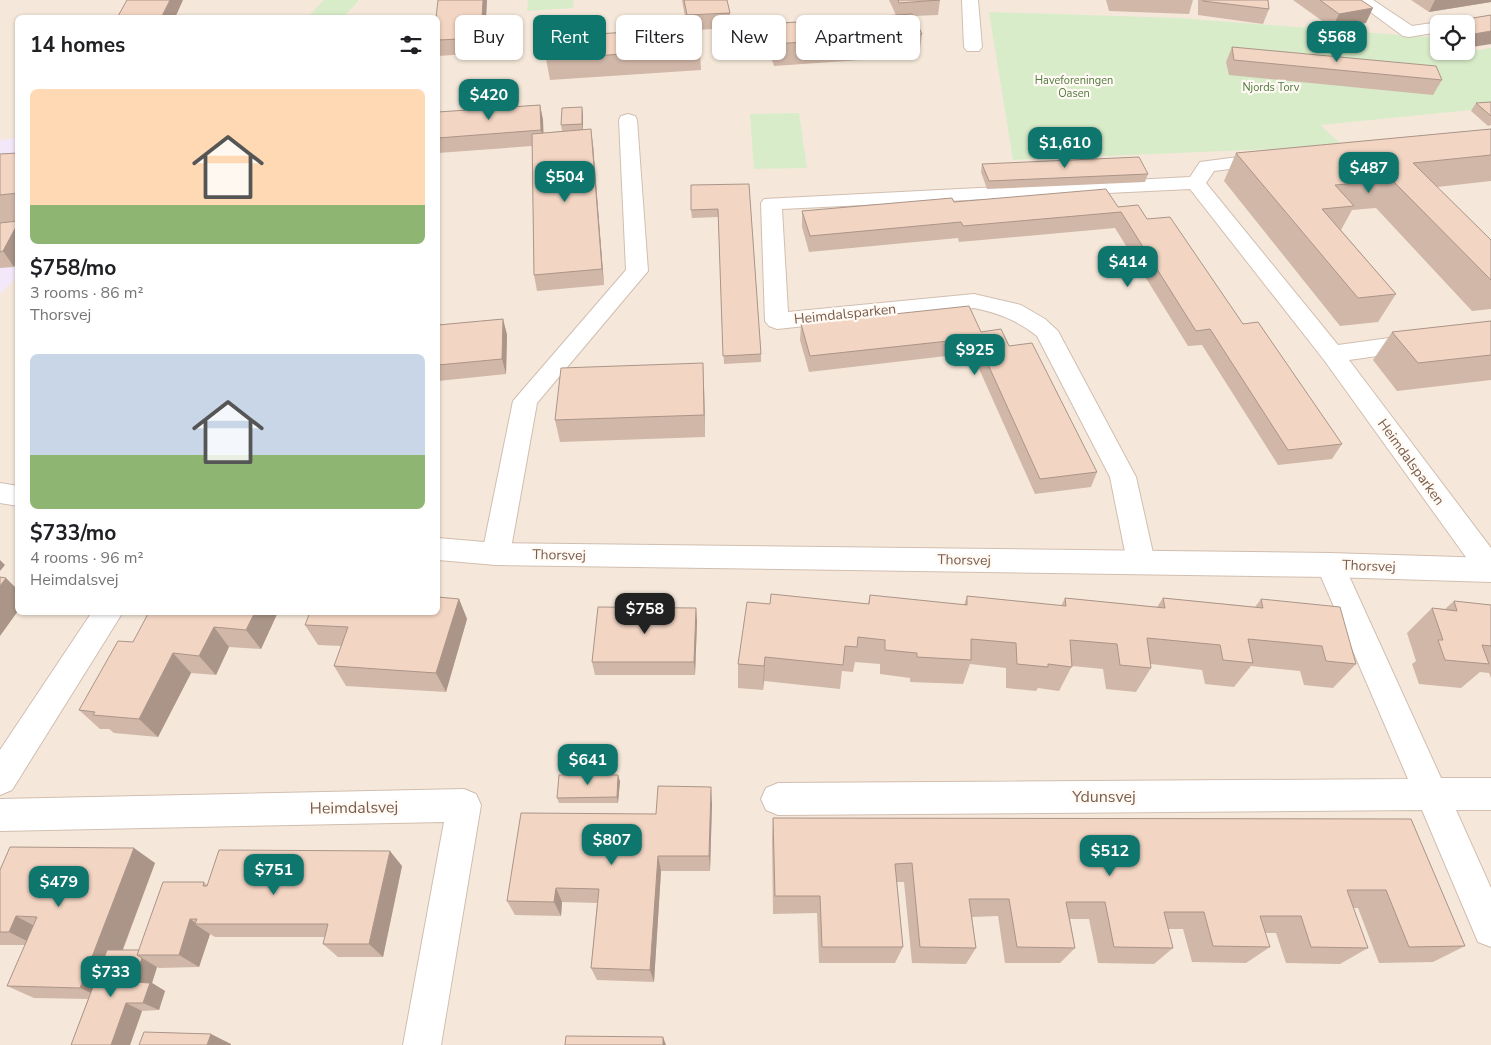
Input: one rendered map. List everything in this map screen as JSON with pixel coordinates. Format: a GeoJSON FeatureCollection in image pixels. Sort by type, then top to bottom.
{"type":"FeatureCollection","features":[{"type":"Feature","properties":{"kind":"street"},"geometry":{"type":"LineString","coordinates":[[970,0],[973,47]]}},
{"type":"Feature","properties":{"kind":"street"},"geometry":{"type":"LineString","coordinates":[[1362,0],[1409,32],[1430,28]]}},
{"type":"Feature","properties":{"kind":"street"},"geometry":{"type":"LineString","coordinates":[[496,554],[525,401],[637,271],[628,120]]}},
{"type":"Feature","properties":{"kind":"street"},"geometry":{"type":"LineString","coordinates":[[1196,184],[1207,166],[1292,157]]}},
{"type":"Feature","properties":{"kind":"street","name":"Heimdalsparken"},"geometry":{"type":"LineString","coordinates":[[1141,562],[1124,477],[1046,331],[1029,317],[1006,306],[974,302],[777,321],[771,203],[1196,184],[1332,354],[1491,570]]}},
{"type":"Feature","properties":{"kind":"street"},"geometry":{"type":"LineString","coordinates":[[1332,354],[1491,332]]}},
{"type":"Feature","properties":{"kind":"street"},"geometry":{"type":"LineString","coordinates":[[0,492],[15,495]]}},
{"type":"Feature","properties":{"kind":"street","name":"Thorsvej"},"geometry":{"type":"LineString","coordinates":[[440,548],[496,554],[1330,565],[1491,570]]}},
{"type":"Feature","properties":{"kind":"street"},"geometry":{"type":"LineString","coordinates":[[1330,565],[1430,795],[1491,929]]}},
{"type":"Feature","properties":{"kind":"street"},"geometry":{"type":"LineString","coordinates":[[0,778],[107,615]]}},
{"type":"Feature","properties":{"kind":"street","name":"Ydunsvej"},"geometry":{"type":"LineString","coordinates":[[778,799],[1491,794]]}},
{"type":"Feature","properties":{"kind":"street","name":"Heimdalsvej"},"geometry":{"type":"LineString","coordinates":[[0,815],[464,805],[422,1045]]}},
{"type":"Feature","properties":{"kind":"shaded area"},"geometry":{"type":"Polygon","coordinates":[[[0,0],[1491,0],[1491,1045],[0,1045],[0,0]]]}},
{"type":"Feature","properties":{"kind":"shaded area"},"geometry":{"type":"Polygon","coordinates":[[[15,138],[15,279],[0,294],[0,140],[15,138]]]}},
{"type":"Feature","properties":{"kind":"green space"},"geometry":{"type":"Polygon","coordinates":[[[324,0],[359,0],[346,15],[310,15],[324,0]]]}},
{"type":"Feature","properties":{"kind":"green space"},"geometry":{"type":"Polygon","coordinates":[[[528,0],[573,0],[574,8],[527,11],[528,0]]]}},
{"type":"Feature","properties":{"kind":"green space"},"geometry":{"type":"Polygon","coordinates":[[[989,12],[1179,18],[1430,37],[1430,60],[1475,60],[1475,51],[1491,48],[1491,108],[1320,125],[1343,146],[1013,160],[989,12]]]}},
{"type":"Feature","properties":{"kind":"green space"},"geometry":{"type":"Polygon","coordinates":[[[799,113],[807,168],[754,169],[750,114],[799,113]]]}},
{"type":"Feature","properties":{"kind":"building"},"geometry":{"type":"Polygon","coordinates":[[[127,0],[170,0],[162,15],[119,15],[127,0]]]}},
{"type":"Feature","properties":{"kind":"building"},"geometry":{"type":"Polygon","coordinates":[[[438,0],[483,0],[482,15],[455,15],[455,39],[440,40],[440,15],[436,15],[438,0]]]}},
{"type":"Feature","properties":{"kind":"building"},"geometry":{"type":"Polygon","coordinates":[[[684,0],[727,0],[730,13],[687,15],[684,0]]]}},
{"type":"Feature","properties":{"kind":"building"},"geometry":{"type":"Polygon","coordinates":[[[898,0],[940,0],[899,3],[898,0]]]}},
{"type":"Feature","properties":{"kind":"building"},"geometry":{"type":"Polygon","coordinates":[[[1268,0],[1269,9],[1203,1],[1268,0]]]}},
{"type":"Feature","properties":{"kind":"building"},"geometry":{"type":"Polygon","coordinates":[[[1320,0],[1361,0],[1373,8],[1339,14],[1320,0]]]}},
{"type":"Feature","properties":{"kind":"building"},"geometry":{"type":"Polygon","coordinates":[[[1491,15],[1491,31],[1475,34],[1475,18],[1491,15]]]}},
{"type":"Feature","properties":{"kind":"building"},"geometry":{"type":"Polygon","coordinates":[[[796,22],[796,43],[786,43],[786,23],[796,22]]]}},
{"type":"Feature","properties":{"kind":"building"},"geometry":{"type":"Polygon","coordinates":[[[606,33],[616,33],[616,54],[606,55],[606,33]]]}},
{"type":"Feature","properties":{"kind":"building"},"geometry":{"type":"Polygon","coordinates":[[[1232,47],[1436,66],[1442,80],[1234,60],[1232,47]]]}},
{"type":"Feature","properties":{"kind":"building"},"geometry":{"type":"Polygon","coordinates":[[[1491,102],[1491,116],[1476,103],[1491,102]]]}},
{"type":"Feature","properties":{"kind":"building"},"geometry":{"type":"Polygon","coordinates":[[[540,105],[541,130],[440,138],[440,112],[540,105]]]}},
{"type":"Feature","properties":{"kind":"building"},"geometry":{"type":"Polygon","coordinates":[[[582,107],[582,124],[561,125],[562,108],[582,107]]]}},
{"type":"Feature","properties":{"kind":"building"},"geometry":{"type":"Polygon","coordinates":[[[591,129],[602,269],[534,275],[532,134],[591,129]]]}},
{"type":"Feature","properties":{"kind":"building"},"geometry":{"type":"Polygon","coordinates":[[[1491,129],[1491,155],[1413,163],[1491,240],[1491,280],[1392,180],[1335,185],[1354,206],[1322,209],[1396,294],[1358,298],[1236,153],[1491,129]]]}},
{"type":"Feature","properties":{"kind":"building"},"geometry":{"type":"Polygon","coordinates":[[[15,153],[15,193],[0,195],[0,154],[15,153]]]}},
{"type":"Feature","properties":{"kind":"building"},"geometry":{"type":"Polygon","coordinates":[[[1139,157],[1148,174],[989,181],[982,164],[1139,157]]]}},
{"type":"Feature","properties":{"kind":"building"},"geometry":{"type":"Polygon","coordinates":[[[749,184],[761,354],[723,356],[718,209],[691,210],[691,185],[749,184]]]}},
{"type":"Feature","properties":{"kind":"building"},"geometry":{"type":"Polygon","coordinates":[[[1106,189],[1118,207],[1138,205],[1147,219],[1170,217],[1243,324],[1258,322],[1342,444],[1288,450],[1210,329],[1196,331],[1121,212],[963,226],[961,222],[810,236],[802,211],[952,198],[954,202],[1106,189]]]}},
{"type":"Feature","properties":{"kind":"building"},"geometry":{"type":"Polygon","coordinates":[[[15,221],[15,229],[3,251],[0,252],[0,223],[15,221]]]}},
{"type":"Feature","properties":{"kind":"building"},"geometry":{"type":"Polygon","coordinates":[[[969,306],[981,332],[1001,329],[1009,346],[1032,343],[1097,472],[1040,479],[976,338],[810,356],[801,324],[969,306]]]}},
{"type":"Feature","properties":{"kind":"building"},"geometry":{"type":"Polygon","coordinates":[[[503,319],[502,359],[440,365],[440,325],[503,319]]]}},
{"type":"Feature","properties":{"kind":"building"},"geometry":{"type":"Polygon","coordinates":[[[1491,321],[1491,355],[1418,363],[1392,332],[1491,321]]]}},
{"type":"Feature","properties":{"kind":"building"},"geometry":{"type":"Polygon","coordinates":[[[703,363],[704,415],[555,420],[561,368],[703,363]]]}},
{"type":"Feature","properties":{"kind":"building"},"geometry":{"type":"Polygon","coordinates":[[[0,577],[6,578],[0,586],[0,577]]]}},
{"type":"Feature","properties":{"kind":"building"},"geometry":{"type":"Polygon","coordinates":[[[771,594],[869,604],[870,595],[967,605],[967,596],[1066,606],[1065,598],[1165,608],[1163,598],[1263,608],[1261,599],[1340,607],[1356,664],[1326,661],[1322,646],[1248,639],[1253,663],[1223,660],[1220,645],[1147,638],[1151,668],[1120,665],[1117,644],[1070,640],[1072,667],[1048,664],[1048,667],[1017,664],[1016,643],[971,639],[971,660],[917,657],[917,653],[885,650],[885,640],[858,637],[857,647],[845,646],[843,665],[765,657],[764,666],[738,664],[747,602],[770,604],[771,594]]]}},
{"type":"Feature","properties":{"kind":"building"},"geometry":{"type":"Polygon","coordinates":[[[440,597],[459,599],[436,673],[334,666],[348,627],[305,625],[309,615],[440,615],[440,597]]]}},
{"type":"Feature","properties":{"kind":"building"},"geometry":{"type":"Polygon","coordinates":[[[1454,601],[1491,605],[1491,646],[1482,645],[1489,664],[1445,660],[1438,640],[1443,640],[1432,608],[1457,611],[1454,601]]]}},
{"type":"Feature","properties":{"kind":"building"},"geometry":{"type":"Polygon","coordinates":[[[598,607],[696,608],[694,662],[592,662],[598,607]]]}},
{"type":"Feature","properties":{"kind":"building"},"geometry":{"type":"Polygon","coordinates":[[[147,615],[254,615],[246,630],[214,627],[199,656],[173,653],[139,719],[93,715],[95,712],[79,710],[118,641],[133,642],[147,615]]]}},
{"type":"Feature","properties":{"kind":"building"},"geometry":{"type":"Polygon","coordinates":[[[559,775],[618,775],[617,797],[557,798],[559,775]]]}},
{"type":"Feature","properties":{"kind":"building"},"geometry":{"type":"Polygon","coordinates":[[[658,786],[711,787],[709,856],[658,856],[650,970],[591,968],[599,889],[556,888],[554,902],[507,901],[521,813],[656,814],[658,786]]]}},
{"type":"Feature","properties":{"kind":"building"},"geometry":{"type":"Polygon","coordinates":[[[773,818],[1411,819],[1465,946],[1409,947],[1386,890],[1347,890],[1368,948],[1311,947],[1301,916],[1260,916],[1270,947],[1213,946],[1204,912],[1164,912],[1173,948],[1114,947],[1105,902],[1066,902],[1075,948],[1017,947],[1009,899],[969,899],[976,948],[920,947],[912,863],[895,864],[903,947],[822,947],[820,896],[775,896],[773,818]]]}},
{"type":"Feature","properties":{"kind":"building"},"geometry":{"type":"Polygon","coordinates":[[[10,847],[134,848],[80,988],[7,986],[37,917],[16,916],[9,932],[0,932],[0,870],[10,847]]]}},
{"type":"Feature","properties":{"kind":"building"},"geometry":{"type":"Polygon","coordinates":[[[219,850],[390,851],[369,944],[323,944],[328,924],[195,924],[197,919],[190,919],[179,955],[137,955],[163,882],[204,882],[203,886],[207,886],[219,850]]]}},
{"type":"Feature","properties":{"kind":"building"},"geometry":{"type":"Polygon","coordinates":[[[107,950],[139,950],[137,955],[142,958],[134,982],[150,983],[143,1003],[126,1003],[111,1045],[71,1045],[107,950]]]}},
{"type":"Feature","properties":{"kind":"building"},"geometry":{"type":"Polygon","coordinates":[[[144,1032],[211,1034],[207,1045],[139,1045],[144,1032]]]}},
{"type":"Feature","properties":{"kind":"building"},"geometry":{"type":"Polygon","coordinates":[[[566,1036],[663,1037],[663,1045],[565,1045],[566,1036]]]}},
{"type":"Feature","properties":{"kind":"park label","name":"Haveforeningen Oasen"},"geometry":{"type":"Point","coordinates":[1074,86]}},
{"type":"Feature","properties":{"kind":"park label","name":"Njords Torv"},"geometry":{"type":"Point","coordinates":[1271,87]}}]}
